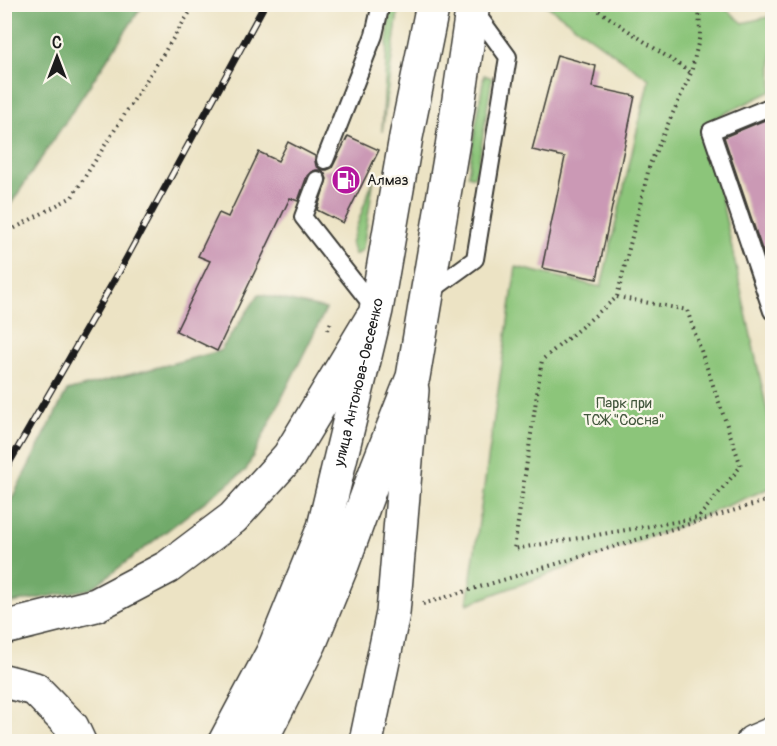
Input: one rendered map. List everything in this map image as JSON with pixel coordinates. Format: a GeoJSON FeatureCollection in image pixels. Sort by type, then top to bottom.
{"type":"FeatureCollection","features":[{"type":"Feature","properties":{"kind":"main road","name":"улица Антонова-Овсеенко"},"geometry":{"type":"LineString","coordinates":[[225,741],[273,652],[324,528],[376,310],[406,137],[433,4]]}},
{"type":"Feature","properties":{"kind":"main road"},"geometry":{"type":"LineString","coordinates":[[366,741],[393,614],[414,377],[473,6]]}},
{"type":"Feature","properties":{"kind":"main road"},"geometry":{"type":"LineString","coordinates":[[4,628],[96,605],[168,567],[233,518],[290,456],[376,310]]}},
{"type":"Feature","properties":{"kind":"main road"},"geometry":{"type":"LineString","coordinates":[[260,741],[310,643],[414,377]]}},
{"type":"Feature","properties":{"kind":"main road"},"geometry":{"type":"LineString","coordinates":[[4,681],[35,688],[72,727],[79,741]]}},
{"type":"Feature","properties":{"kind":"main road"},"geometry":{"type":"LineString","coordinates":[[753,741],[772,734]]}},
{"type":"Feature","properties":{"kind":"lane"},"geometry":{"type":"LineString","coordinates":[[325,160],[374,35],[381,4]]}},
{"type":"Feature","properties":{"kind":"lane"},"geometry":{"type":"LineString","coordinates":[[772,106],[711,131],[772,311]]}},
{"type":"Feature","properties":{"kind":"lane"},"geometry":{"type":"LineString","coordinates":[[317,180],[303,217],[376,310]]}},
{"type":"Feature","properties":{"kind":"path"},"geometry":{"type":"LineString","coordinates":[[4,234],[72,197],[195,4]]}},
{"type":"Feature","properties":{"kind":"path"},"geometry":{"type":"LineString","coordinates":[[589,4],[691,73]]}},
{"type":"Feature","properties":{"kind":"path"},"geometry":{"type":"LineString","coordinates":[[616,297],[687,310],[741,465],[698,518],[514,549],[542,360],[616,297],[650,164],[691,73],[700,35],[699,4]]}},
{"type":"Feature","properties":{"kind":"path"},"geometry":{"type":"LineString","coordinates":[[324,339],[332,319]]}},
{"type":"Feature","properties":{"kind":"path"},"geometry":{"type":"LineString","coordinates":[[393,614],[772,499]]}},
{"type":"Feature","properties":{"kind":"green space"},"geometry":{"type":"Polygon","coordinates":[[[4,5],[143,5],[5,213],[4,5]]]}},
{"type":"Feature","properties":{"kind":"green space"},"geometry":{"type":"Polygon","coordinates":[[[394,5],[398,13],[382,132],[389,11],[394,5]]]}},
{"type":"Feature","properties":{"kind":"green space","name":"Парк при ТСЖ \"Сосна\""},"geometry":{"type":"Polygon","coordinates":[[[546,5],[721,5],[743,23],[772,16],[772,91],[705,123],[772,433],[772,487],[672,529],[467,604],[516,267],[601,287],[649,79],[546,5]]]}},
{"type":"Feature","properties":{"kind":"green space"},"geometry":{"type":"Polygon","coordinates":[[[484,75],[492,78],[478,167],[474,177],[468,175],[484,75]]]}},
{"type":"Feature","properties":{"kind":"green space"},"geometry":{"type":"Polygon","coordinates":[[[374,177],[363,249],[355,255],[351,243],[374,177]]]}},
{"type":"Feature","properties":{"kind":"green space"},"geometry":{"type":"Polygon","coordinates":[[[259,294],[326,309],[246,470],[91,589],[5,604],[5,512],[67,391],[220,351],[259,294]]]}},
{"type":"Feature","properties":{"kind":"building"},"geometry":{"type":"Polygon","coordinates":[[[557,55],[596,66],[592,87],[635,96],[597,279],[542,268],[565,157],[532,150],[557,55]]]}},
{"type":"Feature","properties":{"kind":"building"},"geometry":{"type":"Polygon","coordinates":[[[772,117],[772,279],[724,137],[772,117]]]}},
{"type":"Feature","properties":{"kind":"building"},"geometry":{"type":"Polygon","coordinates":[[[348,136],[379,150],[343,223],[317,210],[327,179],[321,170],[311,172],[307,176],[298,201],[290,198],[217,351],[176,331],[210,261],[198,256],[219,213],[228,217],[259,152],[278,161],[288,142],[315,156],[316,166],[327,170],[332,168],[348,136]]]}},
{"type":"Feature","properties":{"kind":"railway"},"geometry":{"type":"LineString","coordinates":[[4,472],[119,272],[265,4]]}},
{"type":"Feature","properties":{"kind":"place","name":"Алмаз"},"geometry":{"type":"Point","coordinates":[346,180]}}]}
